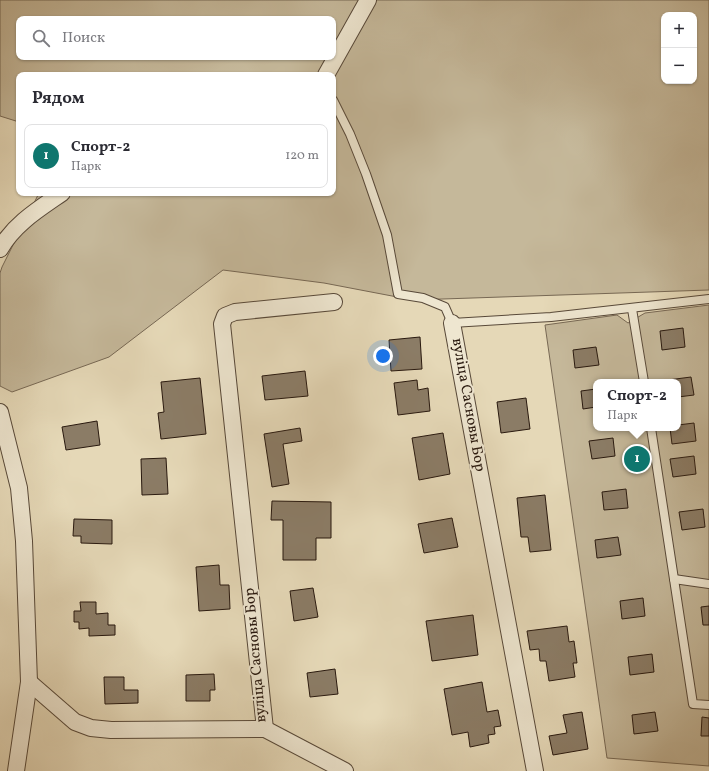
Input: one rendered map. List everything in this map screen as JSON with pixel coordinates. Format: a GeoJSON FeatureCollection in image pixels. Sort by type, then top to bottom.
{"type":"FeatureCollection","features":[{"type":"Feature","properties":{"kind":"street"},"geometry":{"type":"LineString","coordinates":[[336,57],[368,0]]}},
{"type":"Feature","properties":{"kind":"street"},"geometry":{"type":"LineString","coordinates":[[328,72],[334,60]]}},
{"type":"Feature","properties":{"kind":"street"},"geometry":{"type":"LineString","coordinates":[[0,249],[5,239],[17,226],[58,196]]}},
{"type":"Feature","properties":{"kind":"street","name":"вуліца Сасновы Бор"},"geometry":{"type":"LineString","coordinates":[[29,682],[75,722],[91,728],[111,730],[265,729],[222,324],[225,316],[235,312],[334,302]]}},
{"type":"Feature","properties":{"kind":"street","name":"вуліца Сасновы Бор"},"geometry":{"type":"LineString","coordinates":[[452,323],[535,771]]}},
{"type":"Feature","properties":{"kind":"street"},"geometry":{"type":"LineString","coordinates":[[0,412],[19,488],[24,541],[29,682],[16,771]]}},
{"type":"Feature","properties":{"kind":"street"},"geometry":{"type":"LineString","coordinates":[[265,729],[345,771]]}},
{"type":"Feature","properties":{"kind":"lane"},"geometry":{"type":"LineString","coordinates":[[336,106],[353,141],[387,235],[398,294],[423,298],[445,306],[452,323],[551,317],[632,309],[709,299]]}},
{"type":"Feature","properties":{"kind":"lane"},"geometry":{"type":"LineString","coordinates":[[632,309],[644,379]]}},
{"type":"Feature","properties":{"kind":"lane"},"geometry":{"type":"LineString","coordinates":[[651,431],[693,704],[709,705]]}},
{"type":"Feature","properties":{"kind":"lane"},"geometry":{"type":"LineString","coordinates":[[674,579],[709,584]]}},
{"type":"Feature","properties":{"kind":"shaded area"},"geometry":{"type":"Polygon","coordinates":[[[0,0],[709,0],[709,290],[413,300],[324,283],[223,270],[109,357],[12,392],[0,386],[0,273],[38,196],[336,196],[336,72],[16,72],[16,121],[0,116],[0,0]]]}},
{"type":"Feature","properties":{"kind":"shaded area"},"geometry":{"type":"Polygon","coordinates":[[[709,305],[709,766],[607,758],[545,325],[617,315],[628,323],[645,313],[709,305]]]}},
{"type":"Feature","properties":{"kind":"building"},"geometry":{"type":"Polygon","coordinates":[[[683,328],[685,347],[662,350],[660,331],[683,328]]]}},
{"type":"Feature","properties":{"kind":"building"},"geometry":{"type":"Polygon","coordinates":[[[420,337],[422,369],[391,371],[389,340],[420,337]]]}},
{"type":"Feature","properties":{"kind":"building"},"geometry":{"type":"Polygon","coordinates":[[[596,347],[599,365],[575,368],[573,350],[596,347]]]}},
{"type":"Feature","properties":{"kind":"building"},"geometry":{"type":"Polygon","coordinates":[[[305,371],[308,396],[265,400],[262,376],[305,371]]]}},
{"type":"Feature","properties":{"kind":"building"},"geometry":{"type":"Polygon","coordinates":[[[691,377],[694,395],[681,397],[681,379],[676,379],[691,377]]]}},
{"type":"Feature","properties":{"kind":"building"},"geometry":{"type":"Polygon","coordinates":[[[200,378],[206,434],[161,439],[158,413],[164,412],[161,382],[200,378]]]}},
{"type":"Feature","properties":{"kind":"building"},"geometry":{"type":"Polygon","coordinates":[[[417,380],[418,390],[428,388],[430,411],[398,415],[394,383],[417,380]]]}},
{"type":"Feature","properties":{"kind":"building"},"geometry":{"type":"Polygon","coordinates":[[[593,389],[593,407],[583,409],[581,391],[593,389]]]}},
{"type":"Feature","properties":{"kind":"building"},"geometry":{"type":"Polygon","coordinates":[[[526,398],[530,429],[501,433],[497,402],[526,398]]]}},
{"type":"Feature","properties":{"kind":"building"},"geometry":{"type":"Polygon","coordinates":[[[97,421],[100,445],[66,450],[62,427],[97,421]]]}},
{"type":"Feature","properties":{"kind":"building"},"geometry":{"type":"Polygon","coordinates":[[[694,423],[696,441],[672,444],[670,431],[681,431],[681,425],[694,423]]]}},
{"type":"Feature","properties":{"kind":"building"},"geometry":{"type":"Polygon","coordinates":[[[300,428],[302,441],[283,444],[289,484],[272,487],[264,434],[300,428]]]}},
{"type":"Feature","properties":{"kind":"building"},"geometry":{"type":"Polygon","coordinates":[[[443,433],[450,474],[419,480],[412,438],[443,433]]]}},
{"type":"Feature","properties":{"kind":"building"},"geometry":{"type":"Polygon","coordinates":[[[613,438],[615,456],[592,459],[589,441],[613,438]]]}},
{"type":"Feature","properties":{"kind":"building"},"geometry":{"type":"Polygon","coordinates":[[[694,456],[696,474],[673,477],[670,459],[694,456]]]}},
{"type":"Feature","properties":{"kind":"building"},"geometry":{"type":"Polygon","coordinates":[[[166,458],[168,494],[142,495],[141,459],[166,458]]]}},
{"type":"Feature","properties":{"kind":"building"},"geometry":{"type":"Polygon","coordinates":[[[626,489],[628,508],[604,510],[602,492],[626,489]]]}},
{"type":"Feature","properties":{"kind":"building"},"geometry":{"type":"Polygon","coordinates":[[[545,495],[551,550],[530,552],[528,537],[521,537],[517,498],[545,495]]]}},
{"type":"Feature","properties":{"kind":"building"},"geometry":{"type":"Polygon","coordinates":[[[272,501],[331,502],[331,538],[316,538],[316,560],[283,560],[283,520],[271,520],[272,501]]]}},
{"type":"Feature","properties":{"kind":"building"},"geometry":{"type":"Polygon","coordinates":[[[703,509],[705,527],[682,530],[679,512],[703,509]]]}},
{"type":"Feature","properties":{"kind":"building"},"geometry":{"type":"Polygon","coordinates":[[[452,518],[458,547],[424,553],[418,524],[452,518]]]}},
{"type":"Feature","properties":{"kind":"building"},"geometry":{"type":"Polygon","coordinates":[[[74,519],[112,520],[112,544],[81,543],[81,536],[73,536],[74,519]]]}},
{"type":"Feature","properties":{"kind":"building"},"geometry":{"type":"Polygon","coordinates":[[[618,537],[621,555],[597,558],[595,540],[618,537]]]}},
{"type":"Feature","properties":{"kind":"building"},"geometry":{"type":"Polygon","coordinates":[[[219,565],[220,585],[229,585],[230,609],[199,611],[196,567],[219,565]]]}},
{"type":"Feature","properties":{"kind":"building"},"geometry":{"type":"Polygon","coordinates":[[[313,588],[318,617],[294,621],[290,591],[313,588]]]}},
{"type":"Feature","properties":{"kind":"building"},"geometry":{"type":"Polygon","coordinates":[[[643,598],[645,616],[622,619],[620,601],[643,598]]]}},
{"type":"Feature","properties":{"kind":"building"},"geometry":{"type":"Polygon","coordinates":[[[80,602],[96,602],[96,614],[108,613],[108,625],[115,625],[115,635],[89,636],[89,628],[79,629],[79,622],[74,622],[74,611],[81,611],[80,602]]]}},
{"type":"Feature","properties":{"kind":"building"},"geometry":{"type":"Polygon","coordinates":[[[709,606],[709,625],[703,625],[701,607],[709,606]]]}},
{"type":"Feature","properties":{"kind":"building"},"geometry":{"type":"Polygon","coordinates":[[[473,615],[478,655],[432,661],[426,621],[473,615]]]}},
{"type":"Feature","properties":{"kind":"building"},"geometry":{"type":"Polygon","coordinates":[[[567,626],[569,642],[574,641],[577,663],[573,663],[575,677],[549,681],[546,661],[540,661],[539,649],[530,650],[527,631],[567,626]]]}},
{"type":"Feature","properties":{"kind":"building"},"geometry":{"type":"Polygon","coordinates":[[[652,654],[654,672],[630,675],[628,657],[652,654]]]}},
{"type":"Feature","properties":{"kind":"building"},"geometry":{"type":"Polygon","coordinates":[[[335,669],[338,694],[310,697],[307,673],[335,669]]]}},
{"type":"Feature","properties":{"kind":"building"},"geometry":{"type":"Polygon","coordinates":[[[214,674],[215,690],[210,690],[210,701],[186,701],[186,675],[214,674]]]}},
{"type":"Feature","properties":{"kind":"building"},"geometry":{"type":"Polygon","coordinates":[[[104,677],[124,677],[124,690],[138,690],[138,703],[105,704],[104,677]]]}},
{"type":"Feature","properties":{"kind":"building"},"geometry":{"type":"Polygon","coordinates":[[[482,682],[487,712],[498,710],[501,726],[494,727],[495,734],[488,735],[489,743],[470,747],[468,732],[452,735],[444,689],[482,682]]]}},
{"type":"Feature","properties":{"kind":"building"},"geometry":{"type":"Polygon","coordinates":[[[582,712],[588,749],[553,755],[549,736],[567,733],[563,715],[582,712]]]}},
{"type":"Feature","properties":{"kind":"building"},"geometry":{"type":"Polygon","coordinates":[[[655,712],[658,731],[634,734],[632,715],[655,712]]]}},
{"type":"Feature","properties":{"kind":"building"},"geometry":{"type":"Polygon","coordinates":[[[702,717],[709,718],[709,736],[701,736],[702,717]]]}},
{"type":"Feature","properties":{"kind":"place","name":"Спорт-2"},"geometry":{"type":"Point","coordinates":[637,459]}}]}
